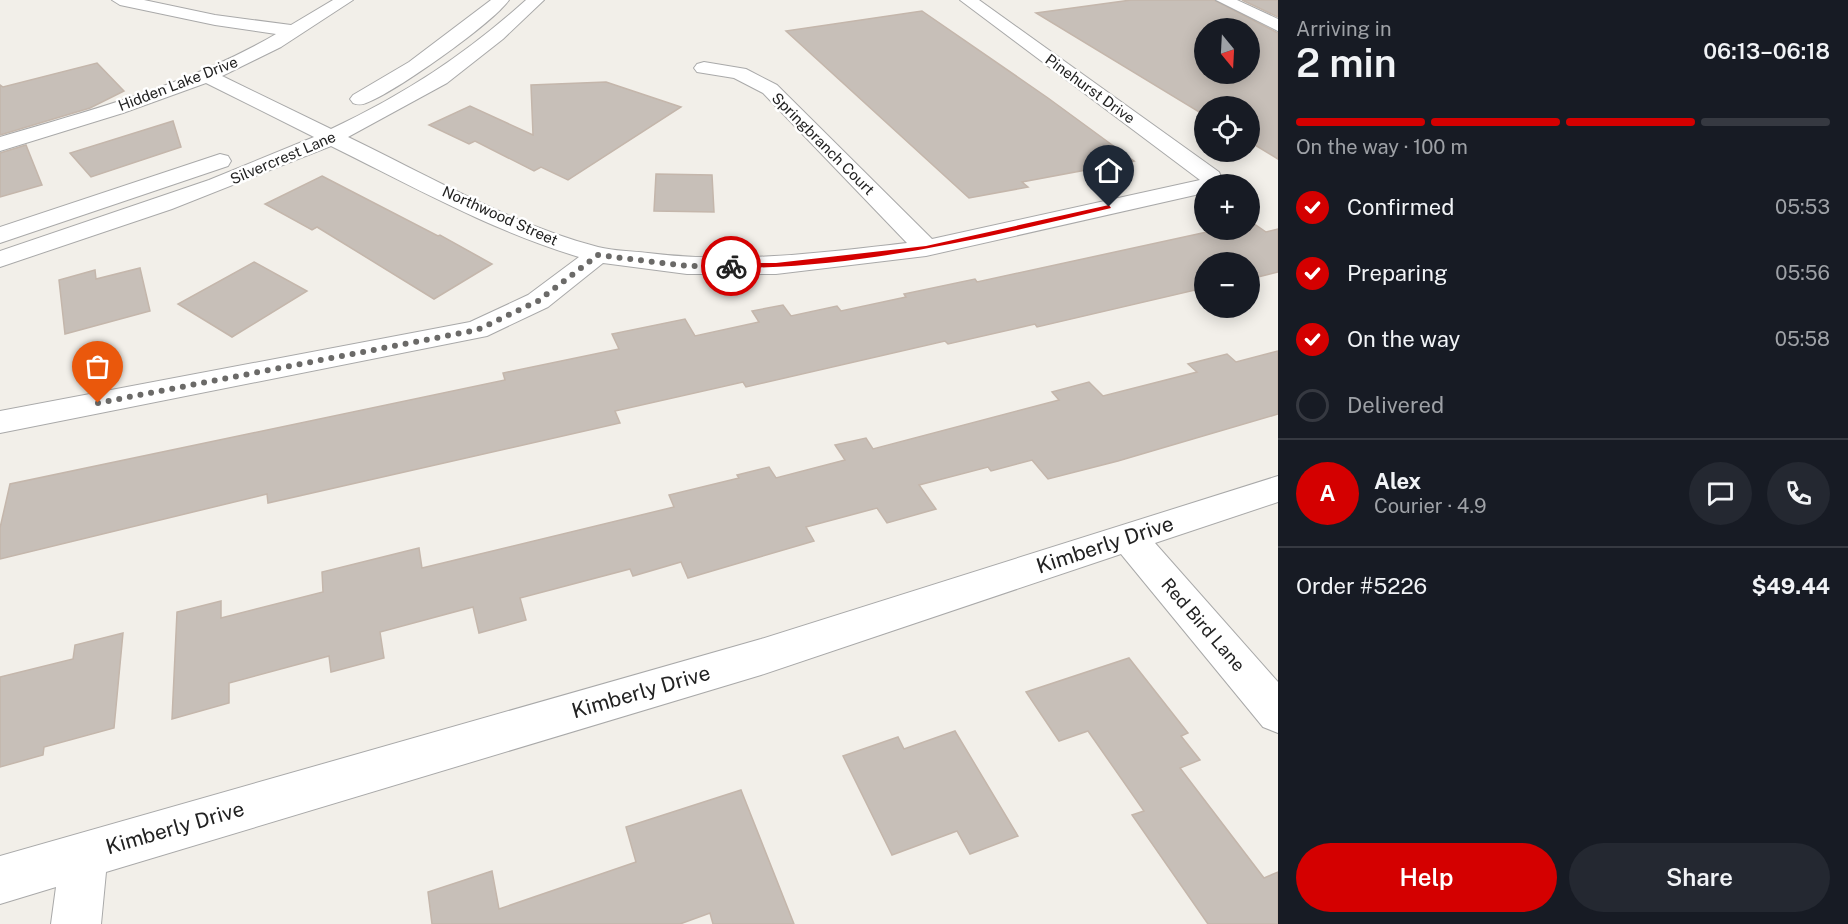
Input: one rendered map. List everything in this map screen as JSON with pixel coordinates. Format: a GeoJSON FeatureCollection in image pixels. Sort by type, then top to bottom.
{"type":"FeatureCollection","features":[{"type":"Feature","properties":{"kind":"street"},"geometry":{"type":"LineString","coordinates":[[120,0],[215,20],[292,32]]}},
{"type":"Feature","properties":{"kind":"street","name":"Hidden Lake Drive"},"geometry":{"type":"LineString","coordinates":[[0,144],[155,96],[233,65],[345,0]]}},
{"type":"Feature","properties":{"kind":"street","name":"Silvercrest Lane"},"geometry":{"type":"LineString","coordinates":[[0,259],[146,211],[258,170],[461,33],[501,0]]}},
{"type":"Feature","properties":{"kind":"street","name":"Silvercrest Lane"},"geometry":{"type":"LineString","coordinates":[[269,142],[428,87],[507,27],[536,0]]}},
{"type":"Feature","properties":{"kind":"street","name":"Pinehurst Drive"},"geometry":{"type":"LineString","coordinates":[[968,0],[1197,174]]}},
{"type":"Feature","properties":{"kind":"street"},"geometry":{"type":"LineString","coordinates":[[1224,0],[1278,26]]}},
{"type":"Feature","properties":{"kind":"street","name":"Springbranch Court"},"geometry":{"type":"LineString","coordinates":[[704,68],[739,73],[770,89],[926,248]]}},
{"type":"Feature","properties":{"kind":"street","name":"Northwood Street"},"geometry":{"type":"LineString","coordinates":[[206,76],[328,121],[501,220],[552,241],[598,255],[687,266],[776,266],[926,248],[1194,186]]}},
{"type":"Feature","properties":{"kind":"street","name":"Silvercrest Lane"},"geometry":{"type":"LineString","coordinates":[[0,235],[236,155]]}},
{"type":"Feature","properties":{"kind":"street"},"geometry":{"type":"LineString","coordinates":[[0,422],[477,330],[538,301],[598,255]]}},
{"type":"Feature","properties":{"kind":"street","name":"Kimberly Drive"},"geometry":{"type":"LineString","coordinates":[[0,880],[760,657],[1278,489]]}},
{"type":"Feature","properties":{"kind":"street","name":"Red Bird Lane"},"geometry":{"type":"LineString","coordinates":[[1128,537],[1278,713]]}},
{"type":"Feature","properties":{"kind":"street"},"geometry":{"type":"LineString","coordinates":[[76,924],[84,855]]}},
{"type":"Feature","properties":{"kind":"building"},"geometry":{"type":"Polygon","coordinates":[[[1131,0],[1214,0],[1249,18],[1194,18],[1194,84],[1260,84],[1260,24],[1278,33],[1278,159],[1260,148],[1260,96],[1194,96],[1194,109],[1036,13],[1131,0]]]}},
{"type":"Feature","properties":{"kind":"building"},"geometry":{"type":"Polygon","coordinates":[[[1242,0],[1278,0],[1278,17],[1242,0]]]}},
{"type":"Feature","properties":{"kind":"building"},"geometry":{"type":"Polygon","coordinates":[[[922,11],[1134,161],[1022,182],[1028,187],[969,198],[786,31],[922,11]]]}},
{"type":"Feature","properties":{"kind":"building"},"geometry":{"type":"Polygon","coordinates":[[[97,63],[124,91],[90,108],[0,135],[0,85],[3,87],[97,63]]]}},
{"type":"Feature","properties":{"kind":"building"},"geometry":{"type":"Polygon","coordinates":[[[606,82],[681,107],[568,180],[541,167],[534,171],[475,141],[469,144],[429,125],[470,106],[533,135],[531,85],[606,82]]]}},
{"type":"Feature","properties":{"kind":"building"},"geometry":{"type":"Polygon","coordinates":[[[173,121],[181,147],[91,177],[70,153],[173,121]]]}},
{"type":"Feature","properties":{"kind":"building"},"geometry":{"type":"Polygon","coordinates":[[[26,145],[42,185],[0,197],[0,153],[26,145]]]}},
{"type":"Feature","properties":{"kind":"building"},"geometry":{"type":"Polygon","coordinates":[[[656,174],[712,175],[714,212],[654,211],[656,174]]]}},
{"type":"Feature","properties":{"kind":"building"},"geometry":{"type":"Polygon","coordinates":[[[322,176],[440,235],[492,264],[434,299],[317,227],[312,230],[265,204],[322,176]]]}},
{"type":"Feature","properties":{"kind":"building"},"geometry":{"type":"Polygon","coordinates":[[[1260,228],[1266,232],[1278,229],[1278,272],[1260,276],[1260,252],[1194,252],[1194,290],[1037,327],[1035,324],[948,344],[945,341],[746,387],[743,382],[615,411],[620,423],[268,503],[267,494],[0,559],[0,528],[10,484],[505,380],[503,373],[619,349],[612,334],[685,319],[695,336],[759,322],[752,311],[783,305],[791,316],[837,306],[841,311],[906,297],[904,294],[975,279],[977,282],[1194,235],[1194,240],[1260,240],[1260,228]]]}},
{"type":"Feature","properties":{"kind":"building"},"geometry":{"type":"Polygon","coordinates":[[[254,262],[307,291],[232,337],[178,304],[254,262]]]}},
{"type":"Feature","properties":{"kind":"building"},"geometry":{"type":"Polygon","coordinates":[[[140,268],[150,311],[65,334],[59,280],[95,270],[96,279],[140,268]]]}},
{"type":"Feature","properties":{"kind":"building"},"geometry":{"type":"Polygon","coordinates":[[[1278,351],[1278,414],[1048,479],[1032,460],[991,471],[988,467],[919,485],[936,509],[887,523],[877,508],[806,527],[814,541],[688,578],[681,562],[633,576],[630,569],[520,598],[526,620],[479,633],[473,607],[380,632],[384,658],[331,672],[329,656],[229,683],[229,703],[172,719],[177,612],[221,601],[221,618],[323,592],[322,572],[419,548],[422,568],[674,507],[669,495],[739,478],[737,475],[769,467],[776,478],[845,460],[835,445],[866,438],[873,449],[1059,400],[1052,392],[1089,382],[1103,396],[1197,372],[1188,364],[1227,354],[1236,362],[1278,351]]]}},
{"type":"Feature","properties":{"kind":"building"},"geometry":{"type":"Polygon","coordinates":[[[123,633],[114,728],[44,747],[43,755],[0,767],[0,677],[73,659],[75,645],[123,633]]]}},
{"type":"Feature","properties":{"kind":"building"},"geometry":{"type":"Polygon","coordinates":[[[1129,658],[1188,733],[1181,736],[1200,760],[1180,768],[1264,878],[1278,872],[1278,924],[1208,924],[1132,815],[1144,811],[1088,731],[1059,741],[1026,692],[1129,658]]]}},
{"type":"Feature","properties":{"kind":"building"},"geometry":{"type":"Polygon","coordinates":[[[955,731],[1018,836],[970,854],[957,831],[892,855],[843,756],[898,737],[904,749],[955,731]]]}},
{"type":"Feature","properties":{"kind":"building"},"geometry":{"type":"Polygon","coordinates":[[[741,790],[794,924],[713,924],[710,913],[680,924],[432,924],[428,892],[492,871],[499,909],[636,862],[626,827],[741,790]]]}},
{"type":"Feature","properties":{"kind":"way so far"},"geometry":{"type":"LineString","coordinates":[[98,403],[326,361],[477,330],[511,316],[538,301],[598,255],[687,266],[731,266]]}},
{"type":"Feature","properties":{"kind":"route"},"geometry":{"type":"LineString","coordinates":[[731,266],[776,266],[926,248],[1109,207]]}}]}
